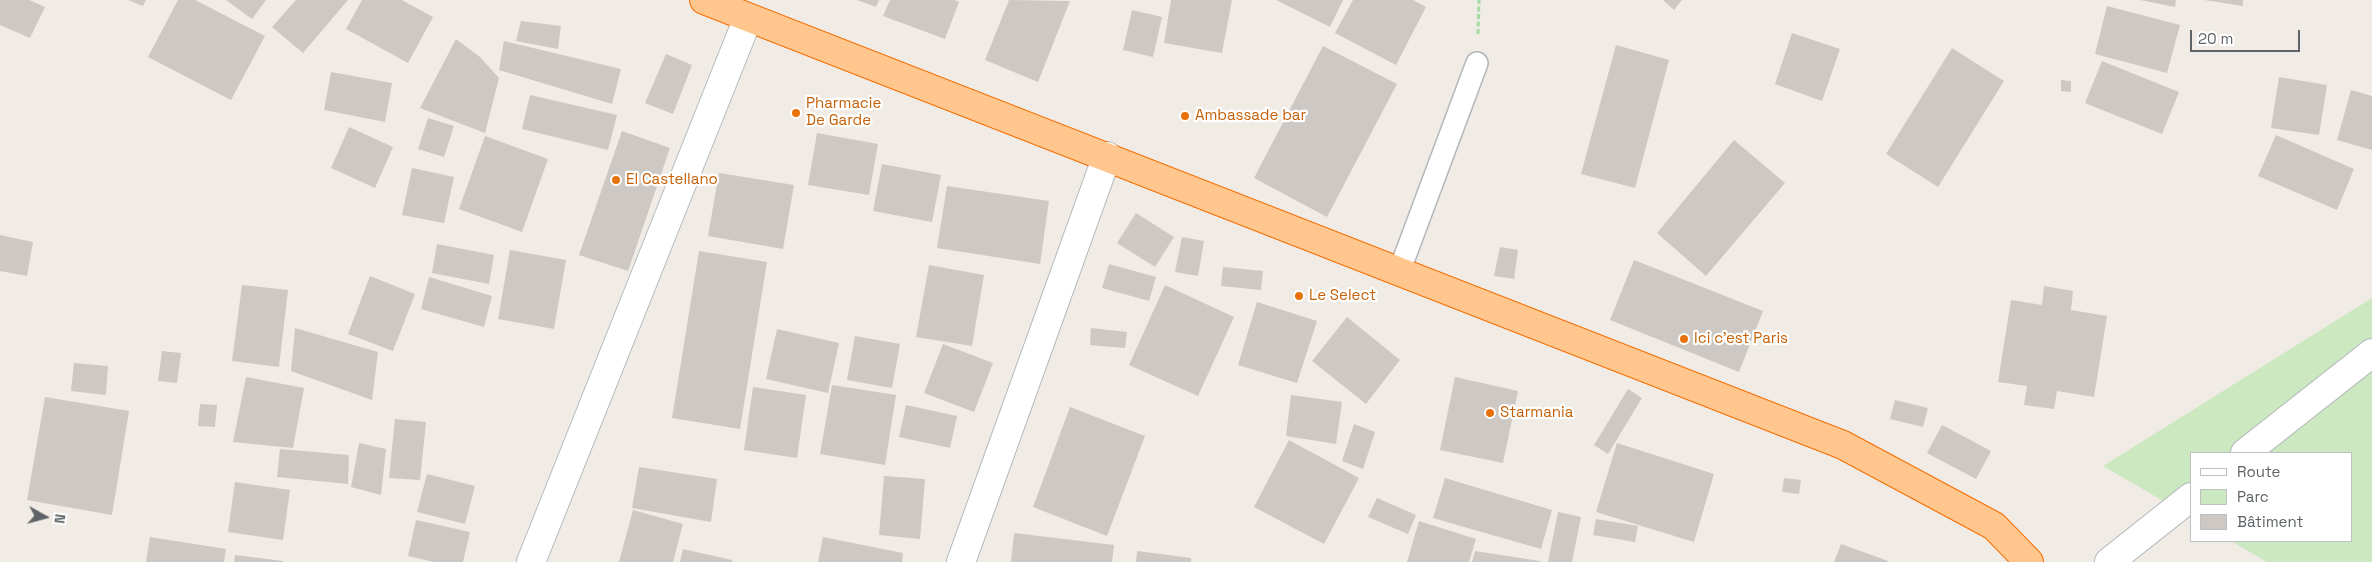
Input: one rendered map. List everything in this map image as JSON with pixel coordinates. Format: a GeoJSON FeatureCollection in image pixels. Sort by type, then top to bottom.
{"type":"FeatureCollection","features":[{"type":"Feature","properties":{"kind":"highway"},"geometry":{"type":"LineString","coordinates":[[704,0],[751,9],[1107,156],[1843,446],[1994,526],[2028,562]]}},
{"type":"Feature","properties":{"kind":"street"},"geometry":{"type":"LineString","coordinates":[[531,562],[751,9]]}},
{"type":"Feature","properties":{"kind":"street"},"geometry":{"type":"LineString","coordinates":[[961,562],[1107,156]]}},
{"type":"Feature","properties":{"kind":"street"},"geometry":{"type":"LineString","coordinates":[[2247,452],[2372,353]]}},
{"type":"Feature","properties":{"kind":"street"},"geometry":{"type":"LineString","coordinates":[[2113,561],[2190,498]]}},
{"type":"Feature","properties":{"kind":"lane"},"geometry":{"type":"LineString","coordinates":[[1399,272],[1478,63]]}},
{"type":"Feature","properties":{"kind":"green space"},"geometry":{"type":"Polygon","coordinates":[[[2372,298],[2372,562],[2267,562],[2233,542],[2352,542],[2352,452],[2190,452],[2190,516],[2103,466],[2372,298]]]}},
{"type":"Feature","properties":{"kind":"building"},"geometry":{"type":"Polygon","coordinates":[[[0,0],[29,0],[45,7],[30,38],[0,25],[0,0]]]}},
{"type":"Feature","properties":{"kind":"building"},"geometry":{"type":"Polygon","coordinates":[[[128,0],[146,0],[143,6],[128,0]]]}},
{"type":"Feature","properties":{"kind":"building"},"geometry":{"type":"Polygon","coordinates":[[[178,0],[195,0],[265,36],[231,100],[148,57],[178,0]]]}},
{"type":"Feature","properties":{"kind":"building"},"geometry":{"type":"Polygon","coordinates":[[[226,0],[266,0],[252,19],[226,0]]]}},
{"type":"Feature","properties":{"kind":"building"},"geometry":{"type":"Polygon","coordinates":[[[296,0],[348,0],[303,53],[272,27],[296,0]]]}},
{"type":"Feature","properties":{"kind":"building"},"geometry":{"type":"Polygon","coordinates":[[[362,0],[402,0],[433,17],[408,63],[346,29],[362,0]]]}},
{"type":"Feature","properties":{"kind":"building"},"geometry":{"type":"Polygon","coordinates":[[[857,0],[879,0],[876,7],[857,0]]]}},
{"type":"Feature","properties":{"kind":"building"},"geometry":{"type":"Polygon","coordinates":[[[890,0],[954,0],[959,2],[945,39],[883,16],[890,0]]]}},
{"type":"Feature","properties":{"kind":"building"},"geometry":{"type":"Polygon","coordinates":[[[1009,0],[1070,1],[1038,82],[985,60],[1009,0]]]}},
{"type":"Feature","properties":{"kind":"building"},"geometry":{"type":"Polygon","coordinates":[[[1171,0],[1232,0],[1222,53],[1164,43],[1171,0]]]}},
{"type":"Feature","properties":{"kind":"building"},"geometry":{"type":"Polygon","coordinates":[[[1276,0],[1343,0],[1330,27],[1276,0]]]}},
{"type":"Feature","properties":{"kind":"building"},"geometry":{"type":"Polygon","coordinates":[[[1353,0],[1413,0],[1426,7],[1396,65],[1335,33],[1353,0]]]}},
{"type":"Feature","properties":{"kind":"building"},"geometry":{"type":"Polygon","coordinates":[[[1663,0],[1682,0],[1674,10],[1663,0]]]}},
{"type":"Feature","properties":{"kind":"building"},"geometry":{"type":"Polygon","coordinates":[[[2140,0],[2176,0],[2175,7],[2140,0]]]}},
{"type":"Feature","properties":{"kind":"building"},"geometry":{"type":"Polygon","coordinates":[[[2204,0],[2243,0],[2243,6],[2204,0]]]}},
{"type":"Feature","properties":{"kind":"building"},"geometry":{"type":"Polygon","coordinates":[[[2107,6],[2180,25],[2167,73],[2095,54],[2107,6]]]}},
{"type":"Feature","properties":{"kind":"building"},"geometry":{"type":"Polygon","coordinates":[[[1132,10],[1162,17],[1153,57],[1123,50],[1132,10]]]}},
{"type":"Feature","properties":{"kind":"building"},"geometry":{"type":"Polygon","coordinates":[[[521,21],[561,26],[558,49],[516,41],[521,21]]]}},
{"type":"Feature","properties":{"kind":"building"},"geometry":{"type":"Polygon","coordinates":[[[1792,33],[1840,49],[1822,101],[1775,84],[1792,33]]]}},
{"type":"Feature","properties":{"kind":"building"},"geometry":{"type":"Polygon","coordinates":[[[456,39],[480,57],[499,78],[485,133],[420,108],[456,39]]]}},
{"type":"Feature","properties":{"kind":"building"},"geometry":{"type":"Polygon","coordinates":[[[504,41],[621,69],[612,104],[499,70],[504,41]]]}},
{"type":"Feature","properties":{"kind":"building"},"geometry":{"type":"Polygon","coordinates":[[[1616,45],[1669,60],[1635,188],[1581,174],[1616,45]]]}},
{"type":"Feature","properties":{"kind":"building"},"geometry":{"type":"Polygon","coordinates":[[[1323,46],[1397,84],[1327,217],[1254,178],[1323,46]]]}},
{"type":"Feature","properties":{"kind":"building"},"geometry":{"type":"Polygon","coordinates":[[[1952,48],[2004,81],[1938,187],[1886,154],[1952,48]]]}},
{"type":"Feature","properties":{"kind":"building"},"geometry":{"type":"Polygon","coordinates":[[[666,54],[692,65],[673,114],[645,103],[666,54]]]}},
{"type":"Feature","properties":{"kind":"building"},"geometry":{"type":"Polygon","coordinates":[[[2102,61],[2179,92],[2162,134],[2085,103],[2102,61]]]}},
{"type":"Feature","properties":{"kind":"building"},"geometry":{"type":"Polygon","coordinates":[[[331,72],[392,83],[385,122],[324,110],[331,72]]]}},
{"type":"Feature","properties":{"kind":"building"},"geometry":{"type":"Polygon","coordinates":[[[2279,77],[2327,85],[2319,135],[2271,128],[2279,77]]]}},
{"type":"Feature","properties":{"kind":"building"},"geometry":{"type":"Polygon","coordinates":[[[2061,80],[2071,81],[2071,92],[2061,91],[2061,80]]]}},
{"type":"Feature","properties":{"kind":"building"},"geometry":{"type":"Polygon","coordinates":[[[2351,90],[2372,96],[2372,150],[2337,140],[2351,90]]]}},
{"type":"Feature","properties":{"kind":"building"},"geometry":{"type":"Polygon","coordinates":[[[530,95],[617,115],[608,150],[522,129],[530,95]]]}},
{"type":"Feature","properties":{"kind":"building"},"geometry":{"type":"Polygon","coordinates":[[[428,118],[454,126],[444,157],[418,149],[428,118]]]}},
{"type":"Feature","properties":{"kind":"building"},"geometry":{"type":"Polygon","coordinates":[[[349,127],[393,147],[375,188],[331,168],[349,127]]]}},
{"type":"Feature","properties":{"kind":"building"},"geometry":{"type":"Polygon","coordinates":[[[622,131],[670,148],[628,271],[579,255],[622,131]]]}},
{"type":"Feature","properties":{"kind":"building"},"geometry":{"type":"Polygon","coordinates":[[[817,133],[878,144],[869,195],[808,185],[817,133]]]}},
{"type":"Feature","properties":{"kind":"building"},"geometry":{"type":"Polygon","coordinates":[[[2276,135],[2354,169],[2337,210],[2258,176],[2276,135]]]}},
{"type":"Feature","properties":{"kind":"building"},"geometry":{"type":"Polygon","coordinates":[[[485,136],[548,159],[522,232],[459,209],[485,136]]]}},
{"type":"Feature","properties":{"kind":"building"},"geometry":{"type":"Polygon","coordinates":[[[1734,140],[1785,183],[1706,276],[1657,233],[1734,140]]]}},
{"type":"Feature","properties":{"kind":"building"},"geometry":{"type":"Polygon","coordinates":[[[882,164],[941,175],[932,222],[873,211],[882,164]]]}},
{"type":"Feature","properties":{"kind":"building"},"geometry":{"type":"Polygon","coordinates":[[[412,168],[454,177],[444,223],[402,215],[412,168]]]}},
{"type":"Feature","properties":{"kind":"building"},"geometry":{"type":"Polygon","coordinates":[[[719,173],[794,185],[783,249],[708,236],[719,173]]]}},
{"type":"Feature","properties":{"kind":"building"},"geometry":{"type":"Polygon","coordinates":[[[947,186],[1049,201],[1040,264],[937,248],[947,186]]]}},
{"type":"Feature","properties":{"kind":"building"},"geometry":{"type":"Polygon","coordinates":[[[1136,213],[1174,237],[1155,267],[1117,243],[1136,213]]]}},
{"type":"Feature","properties":{"kind":"building"},"geometry":{"type":"Polygon","coordinates":[[[0,235],[33,242],[27,276],[0,271],[0,235]]]}},
{"type":"Feature","properties":{"kind":"building"},"geometry":{"type":"Polygon","coordinates":[[[1182,237],[1204,241],[1198,276],[1175,272],[1182,237]]]}},
{"type":"Feature","properties":{"kind":"building"},"geometry":{"type":"Polygon","coordinates":[[[437,244],[494,255],[489,284],[432,273],[437,244]]]}},
{"type":"Feature","properties":{"kind":"building"},"geometry":{"type":"Polygon","coordinates":[[[1500,247],[1518,250],[1514,279],[1494,276],[1500,247]]]}},
{"type":"Feature","properties":{"kind":"building"},"geometry":{"type":"Polygon","coordinates":[[[510,250],[566,260],[554,329],[498,319],[510,250]]]}},
{"type":"Feature","properties":{"kind":"building"},"geometry":{"type":"Polygon","coordinates":[[[699,251],[767,262],[740,429],[672,418],[699,251]]]}},
{"type":"Feature","properties":{"kind":"building"},"geometry":{"type":"Polygon","coordinates":[[[1634,260],[1763,311],[1739,372],[1610,320],[1634,260]]]}},
{"type":"Feature","properties":{"kind":"building"},"geometry":{"type":"Polygon","coordinates":[[[1109,264],[1156,277],[1149,301],[1102,288],[1109,264]]]}},
{"type":"Feature","properties":{"kind":"building"},"geometry":{"type":"Polygon","coordinates":[[[929,265],[984,275],[972,346],[916,337],[929,265]]]}},
{"type":"Feature","properties":{"kind":"building"},"geometry":{"type":"Polygon","coordinates":[[[1223,267],[1263,271],[1261,290],[1221,286],[1223,267]]]}},
{"type":"Feature","properties":{"kind":"building"},"geometry":{"type":"Polygon","coordinates":[[[370,276],[415,294],[393,351],[348,334],[370,276]]]}},
{"type":"Feature","properties":{"kind":"building"},"geometry":{"type":"Polygon","coordinates":[[[429,277],[492,296],[484,327],[421,309],[429,277]]]}},
{"type":"Feature","properties":{"kind":"building"},"geometry":{"type":"Polygon","coordinates":[[[242,285],[288,290],[279,367],[232,361],[242,285]]]}},
{"type":"Feature","properties":{"kind":"building"},"geometry":{"type":"Polygon","coordinates":[[[1165,285],[1234,317],[1198,396],[1129,365],[1165,285]]]}},
{"type":"Feature","properties":{"kind":"building"},"geometry":{"type":"Polygon","coordinates":[[[2044,286],[2073,291],[2071,310],[2107,316],[2094,397],[2057,391],[2054,409],[2024,405],[2027,386],[1998,382],[2011,300],[2042,305],[2044,286]]]}},
{"type":"Feature","properties":{"kind":"building"},"geometry":{"type":"Polygon","coordinates":[[[1257,302],[1317,321],[1297,383],[1238,365],[1257,302]]]}},
{"type":"Feature","properties":{"kind":"building"},"geometry":{"type":"Polygon","coordinates":[[[1347,317],[1400,360],[1366,404],[1312,361],[1347,317]]]}},
{"type":"Feature","properties":{"kind":"building"},"geometry":{"type":"Polygon","coordinates":[[[295,328],[378,352],[372,400],[291,371],[295,328]]]}},
{"type":"Feature","properties":{"kind":"building"},"geometry":{"type":"Polygon","coordinates":[[[1091,328],[1127,332],[1125,348],[1090,345],[1091,328]]]}},
{"type":"Feature","properties":{"kind":"building"},"geometry":{"type":"Polygon","coordinates":[[[777,329],[839,343],[828,393],[766,379],[777,329]]]}},
{"type":"Feature","properties":{"kind":"building"},"geometry":{"type":"Polygon","coordinates":[[[855,336],[900,344],[892,388],[847,380],[855,336]]]}},
{"type":"Feature","properties":{"kind":"building"},"geometry":{"type":"Polygon","coordinates":[[[943,344],[993,363],[974,412],[924,393],[943,344]]]}},
{"type":"Feature","properties":{"kind":"building"},"geometry":{"type":"Polygon","coordinates":[[[162,351],[181,353],[177,383],[158,381],[162,351]]]}},
{"type":"Feature","properties":{"kind":"building"},"geometry":{"type":"Polygon","coordinates":[[[74,363],[108,366],[106,395],[71,391],[74,363]]]}},
{"type":"Feature","properties":{"kind":"building"},"geometry":{"type":"Polygon","coordinates":[[[246,377],[304,388],[293,448],[233,442],[246,377]]]}},
{"type":"Feature","properties":{"kind":"building"},"geometry":{"type":"Polygon","coordinates":[[[1455,377],[1518,391],[1503,463],[1440,450],[1455,377]]]}},
{"type":"Feature","properties":{"kind":"building"},"geometry":{"type":"Polygon","coordinates":[[[832,385],[896,395],[885,465],[820,454],[832,385]]]}},
{"type":"Feature","properties":{"kind":"building"},"geometry":{"type":"Polygon","coordinates":[[[753,387],[806,395],[797,458],[744,450],[753,387]]]}},
{"type":"Feature","properties":{"kind":"building"},"geometry":{"type":"Polygon","coordinates":[[[1628,389],[1642,398],[1608,454],[1594,445],[1628,389]]]}},
{"type":"Feature","properties":{"kind":"building"},"geometry":{"type":"Polygon","coordinates":[[[1291,395],[1342,402],[1336,444],[1286,436],[1291,395]]]}},
{"type":"Feature","properties":{"kind":"building"},"geometry":{"type":"Polygon","coordinates":[[[45,397],[129,411],[112,515],[27,500],[45,397]]]}},
{"type":"Feature","properties":{"kind":"building"},"geometry":{"type":"Polygon","coordinates":[[[1895,400],[1928,408],[1923,427],[1890,419],[1895,400]]]}},
{"type":"Feature","properties":{"kind":"building"},"geometry":{"type":"Polygon","coordinates":[[[200,404],[217,405],[215,427],[198,426],[200,404]]]}},
{"type":"Feature","properties":{"kind":"building"},"geometry":{"type":"Polygon","coordinates":[[[906,405],[957,416],[950,448],[899,437],[906,405]]]}},
{"type":"Feature","properties":{"kind":"building"},"geometry":{"type":"Polygon","coordinates":[[[1070,407],[1145,436],[1107,536],[1033,507],[1070,407]]]}},
{"type":"Feature","properties":{"kind":"building"},"geometry":{"type":"Polygon","coordinates":[[[395,419],[426,422],[420,480],[389,478],[395,419]]]}},
{"type":"Feature","properties":{"kind":"building"},"geometry":{"type":"Polygon","coordinates":[[[1354,424],[1375,432],[1363,469],[1342,461],[1354,424]]]}},
{"type":"Feature","properties":{"kind":"building"},"geometry":{"type":"Polygon","coordinates":[[[1942,425],[1991,451],[1976,479],[1927,453],[1942,425]]]}},
{"type":"Feature","properties":{"kind":"building"},"geometry":{"type":"Polygon","coordinates":[[[1289,440],[1359,478],[1324,544],[1254,507],[1289,440]]]}},
{"type":"Feature","properties":{"kind":"building"},"geometry":{"type":"Polygon","coordinates":[[[359,443],[386,449],[381,495],[351,487],[359,443]]]}},
{"type":"Feature","properties":{"kind":"building"},"geometry":{"type":"Polygon","coordinates":[[[1617,443],[1714,474],[1694,542],[1596,512],[1617,443]]]}},
{"type":"Feature","properties":{"kind":"building"},"geometry":{"type":"Polygon","coordinates":[[[280,449],[349,455],[348,484],[277,477],[280,449]]]}},
{"type":"Feature","properties":{"kind":"building"},"geometry":{"type":"Polygon","coordinates":[[[639,467],[717,479],[711,522],[632,508],[639,467]]]}},
{"type":"Feature","properties":{"kind":"building"},"geometry":{"type":"Polygon","coordinates":[[[427,474],[475,486],[465,524],[417,512],[427,474]]]}},
{"type":"Feature","properties":{"kind":"building"},"geometry":{"type":"Polygon","coordinates":[[[884,476],[925,479],[920,539],[879,535],[884,476]]]}},
{"type":"Feature","properties":{"kind":"building"},"geometry":{"type":"Polygon","coordinates":[[[1445,478],[1552,510],[1541,549],[1433,518],[1445,478]]]}},
{"type":"Feature","properties":{"kind":"building"},"geometry":{"type":"Polygon","coordinates":[[[1784,478],[1801,480],[1799,494],[1782,492],[1784,478]]]}},
{"type":"Feature","properties":{"kind":"building"},"geometry":{"type":"Polygon","coordinates":[[[235,482],[290,490],[283,540],[228,532],[235,482]]]}},
{"type":"Feature","properties":{"kind":"building"},"geometry":{"type":"Polygon","coordinates":[[[1377,498],[1416,515],[1408,534],[1368,517],[1377,498]]]}},
{"type":"Feature","properties":{"kind":"building"},"geometry":{"type":"Polygon","coordinates":[[[633,510],[683,524],[673,562],[619,562],[633,510]]]}},
{"type":"Feature","properties":{"kind":"building"},"geometry":{"type":"Polygon","coordinates":[[[1558,512],[1581,517],[1572,562],[1548,562],[1558,512]]]}},
{"type":"Feature","properties":{"kind":"building"},"geometry":{"type":"Polygon","coordinates":[[[1596,519],[1638,526],[1635,542],[1593,535],[1596,519]]]}},
{"type":"Feature","properties":{"kind":"building"},"geometry":{"type":"Polygon","coordinates":[[[416,520],[470,532],[463,562],[434,562],[408,556],[416,520]]]}},
{"type":"Feature","properties":{"kind":"building"},"geometry":{"type":"Polygon","coordinates":[[[1419,521],[1476,539],[1469,562],[1407,562],[1419,521]]]}},
{"type":"Feature","properties":{"kind":"building"},"geometry":{"type":"Polygon","coordinates":[[[1014,533],[1114,545],[1112,562],[1011,562],[1014,533]]]}},
{"type":"Feature","properties":{"kind":"building"},"geometry":{"type":"Polygon","coordinates":[[[150,537],[226,549],[224,562],[146,562],[150,537]]]}},
{"type":"Feature","properties":{"kind":"building"},"geometry":{"type":"Polygon","coordinates":[[[823,537],[903,553],[902,562],[818,562],[823,537]]]}},
{"type":"Feature","properties":{"kind":"building"},"geometry":{"type":"Polygon","coordinates":[[[1841,544],[1888,561],[1888,562],[1834,562],[1841,544]]]}},
{"type":"Feature","properties":{"kind":"building"},"geometry":{"type":"Polygon","coordinates":[[[683,549],[732,560],[732,562],[680,562],[683,549]]]}},
{"type":"Feature","properties":{"kind":"building"},"geometry":{"type":"Polygon","coordinates":[[[1137,551],[1191,558],[1191,562],[1136,562],[1137,551]]]}},
{"type":"Feature","properties":{"kind":"building"},"geometry":{"type":"Polygon","coordinates":[[[1475,551],[1540,561],[1540,562],[1472,562],[1475,551]]]}},
{"type":"Feature","properties":{"kind":"building"},"geometry":{"type":"Polygon","coordinates":[[[235,555],[283,561],[283,562],[234,562],[235,555]]]}},
{"type":"Feature","properties":{"kind":"place","name":"Pharmacie De Garde"},"geometry":{"type":"Point","coordinates":[796,113]}},
{"type":"Feature","properties":{"kind":"place","name":"Ambassade bar"},"geometry":{"type":"Point","coordinates":[1185,116]}},
{"type":"Feature","properties":{"kind":"place","name":"El Castellano"},"geometry":{"type":"Point","coordinates":[616,180]}},
{"type":"Feature","properties":{"kind":"place","name":"Le Select"},"geometry":{"type":"Point","coordinates":[1299,296]}},
{"type":"Feature","properties":{"kind":"place","name":"Ici c'est Paris"},"geometry":{"type":"Point","coordinates":[1684,339]}},
{"type":"Feature","properties":{"kind":"place","name":"Starmania"},"geometry":{"type":"Point","coordinates":[1490,413]}}]}
